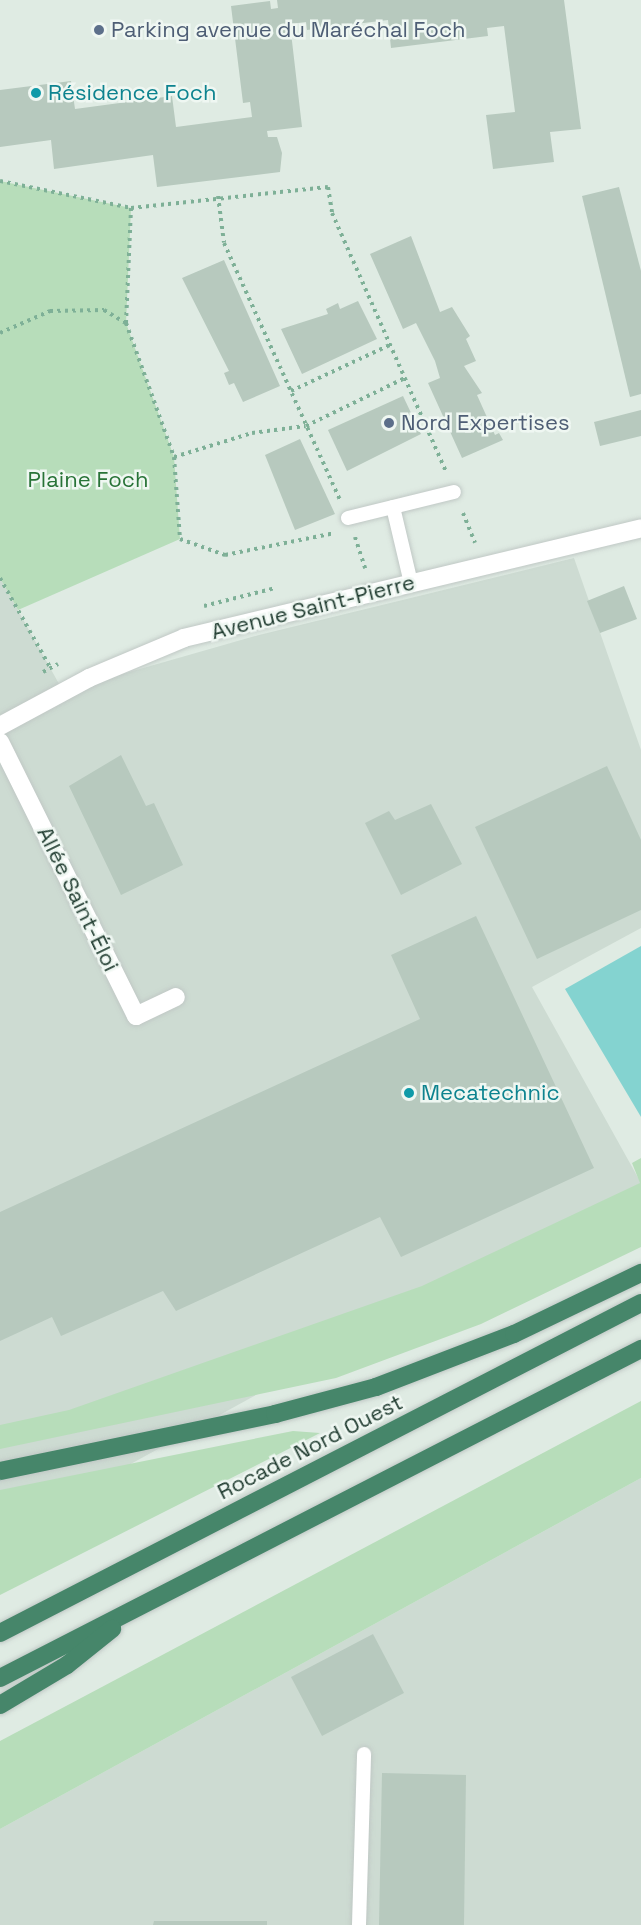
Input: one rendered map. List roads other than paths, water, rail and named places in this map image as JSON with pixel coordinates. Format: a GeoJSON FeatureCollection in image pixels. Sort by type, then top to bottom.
{"type":"FeatureCollection","features":[{"type":"Feature","properties":{"kind":"highway"},"geometry":{"type":"LineString","coordinates":[[0,1471],[275,1414],[376,1387],[514,1334],[641,1273]]}},
{"type":"Feature","properties":{"kind":"highway","name":"Rocade Nord Ouest"},"geometry":{"type":"LineString","coordinates":[[0,1633],[641,1303]]}},
{"type":"Feature","properties":{"kind":"highway"},"geometry":{"type":"LineString","coordinates":[[0,1678],[641,1349]]}},
{"type":"Feature","properties":{"kind":"highway"},"geometry":{"type":"LineString","coordinates":[[0,1705],[67,1665],[136,1608]]}},
{"type":"Feature","properties":{"kind":"street","name":"Avenue Saint-Pierre"},"geometry":{"type":"LineString","coordinates":[[0,726],[62,691],[184,638],[641,528]]}},
{"type":"Feature","properties":{"kind":"street","name":"Allée Saint-Éloi"},"geometry":{"type":"LineString","coordinates":[[0,742],[136,1016],[176,997]]}},
{"type":"Feature","properties":{"kind":"lane"},"geometry":{"type":"LineString","coordinates":[[351,524],[393,507],[454,492]]}},
{"type":"Feature","properties":{"kind":"lane"},"geometry":{"type":"LineString","coordinates":[[393,507],[411,583]]}},
{"type":"Feature","properties":{"kind":"lane"},"geometry":{"type":"LineString","coordinates":[[359,1925],[364,1754]]}},
{"type":"Feature","properties":{"kind":"water"},"geometry":{"type":"Polygon","coordinates":[[[641,946],[641,1117],[565,989],[641,946]]]}},
{"type":"Feature","properties":{"kind":"place","name":"Parking avenue du Maréchal Foch"},"geometry":{"type":"Point","coordinates":[99,30]}},
{"type":"Feature","properties":{"kind":"place","name":"Résidence Foch"},"geometry":{"type":"Point","coordinates":[36,93]}},
{"type":"Feature","properties":{"kind":"place","name":"Nord Expertises"},"geometry":{"type":"Point","coordinates":[389,423]}},
{"type":"Feature","properties":{"kind":"place","name":"Mecatechnic"},"geometry":{"type":"Point","coordinates":[409,1093]}},
{"type":"Feature","properties":{"kind":"park label","name":"Plaine Foch"},"geometry":{"type":"Point","coordinates":[88,480]}}]}
